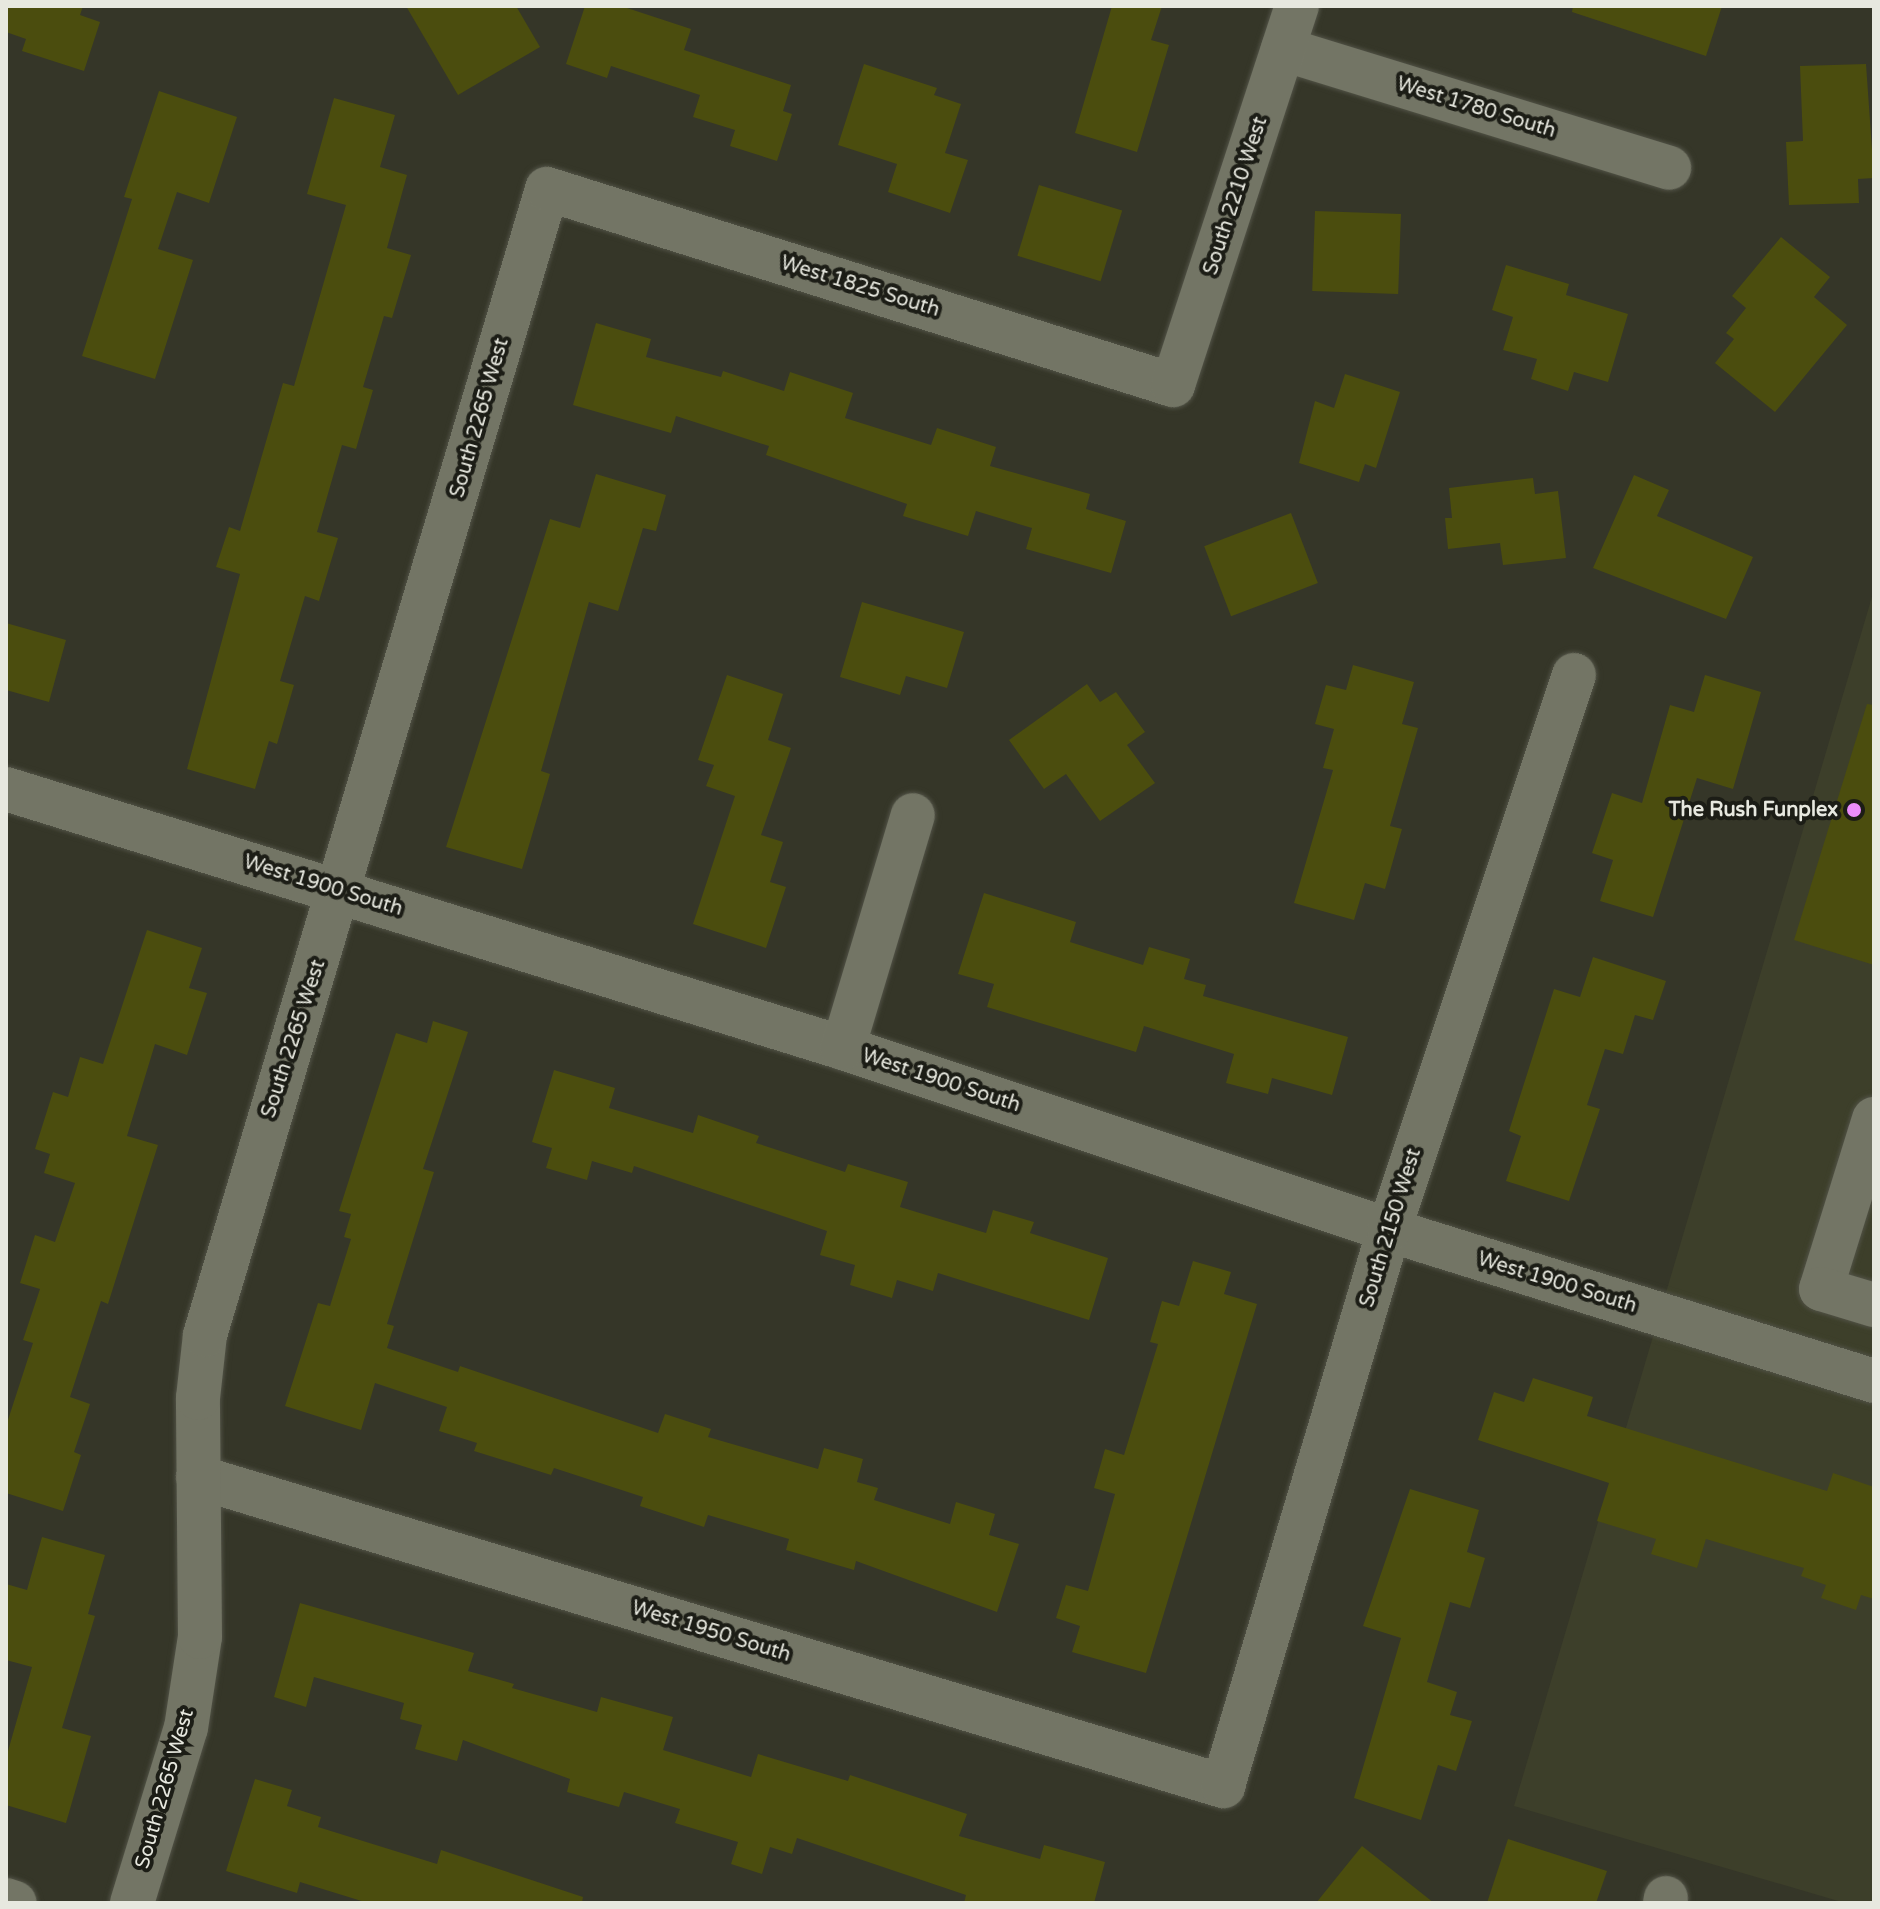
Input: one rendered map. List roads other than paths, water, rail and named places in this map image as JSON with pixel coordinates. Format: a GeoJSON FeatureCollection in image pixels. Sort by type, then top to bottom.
{"type":"FeatureCollection","features":[{"type":"Feature","properties":{"kind":"street","name":"South 2210 West"},"geometry":{"type":"LineString","coordinates":[[1173,385],[1297,6]]}},
{"type":"Feature","properties":{"kind":"street","name":"West 1780 South"},"geometry":{"type":"LineString","coordinates":[[1283,49],[1669,168]]}},
{"type":"Feature","properties":{"kind":"street","name":"West 1825 South"},"geometry":{"type":"LineString","coordinates":[[547,189],[1173,385]]}},
{"type":"Feature","properties":{"kind":"street","name":"South 2265 West"},"geometry":{"type":"LineString","coordinates":[[132,1903],[186,1728],[200,1637],[198,1398],[205,1335],[341,892],[547,189]]}},
{"type":"Feature","properties":{"kind":"street","name":"South 2150 West"},"geometry":{"type":"LineString","coordinates":[[1223,1786],[1389,1230],[1574,675]]}},
{"type":"Feature","properties":{"kind":"street","name":"West 1900 South"},"geometry":{"type":"LineString","coordinates":[[6,789],[843,1048],[1389,1230],[1874,1381]]}},
{"type":"Feature","properties":{"kind":"street"},"geometry":{"type":"LineString","coordinates":[[843,1048],[913,815]]}},
{"type":"Feature","properties":{"kind":"street"},"geometry":{"type":"LineString","coordinates":[[1874,1119],[1821,1289],[1874,1305]]}},
{"type":"Feature","properties":{"kind":"street","name":"West 1950 South"},"geometry":{"type":"LineString","coordinates":[[198,1477],[1223,1786]]}},
{"type":"Feature","properties":{"kind":"street"},"geometry":{"type":"LineString","coordinates":[[6,1900],[15,1903]]}},
{"type":"Feature","properties":{"kind":"place","name":"The Rush Funplex"},"geometry":{"type":"Point","coordinates":[1854,810]}}]}
